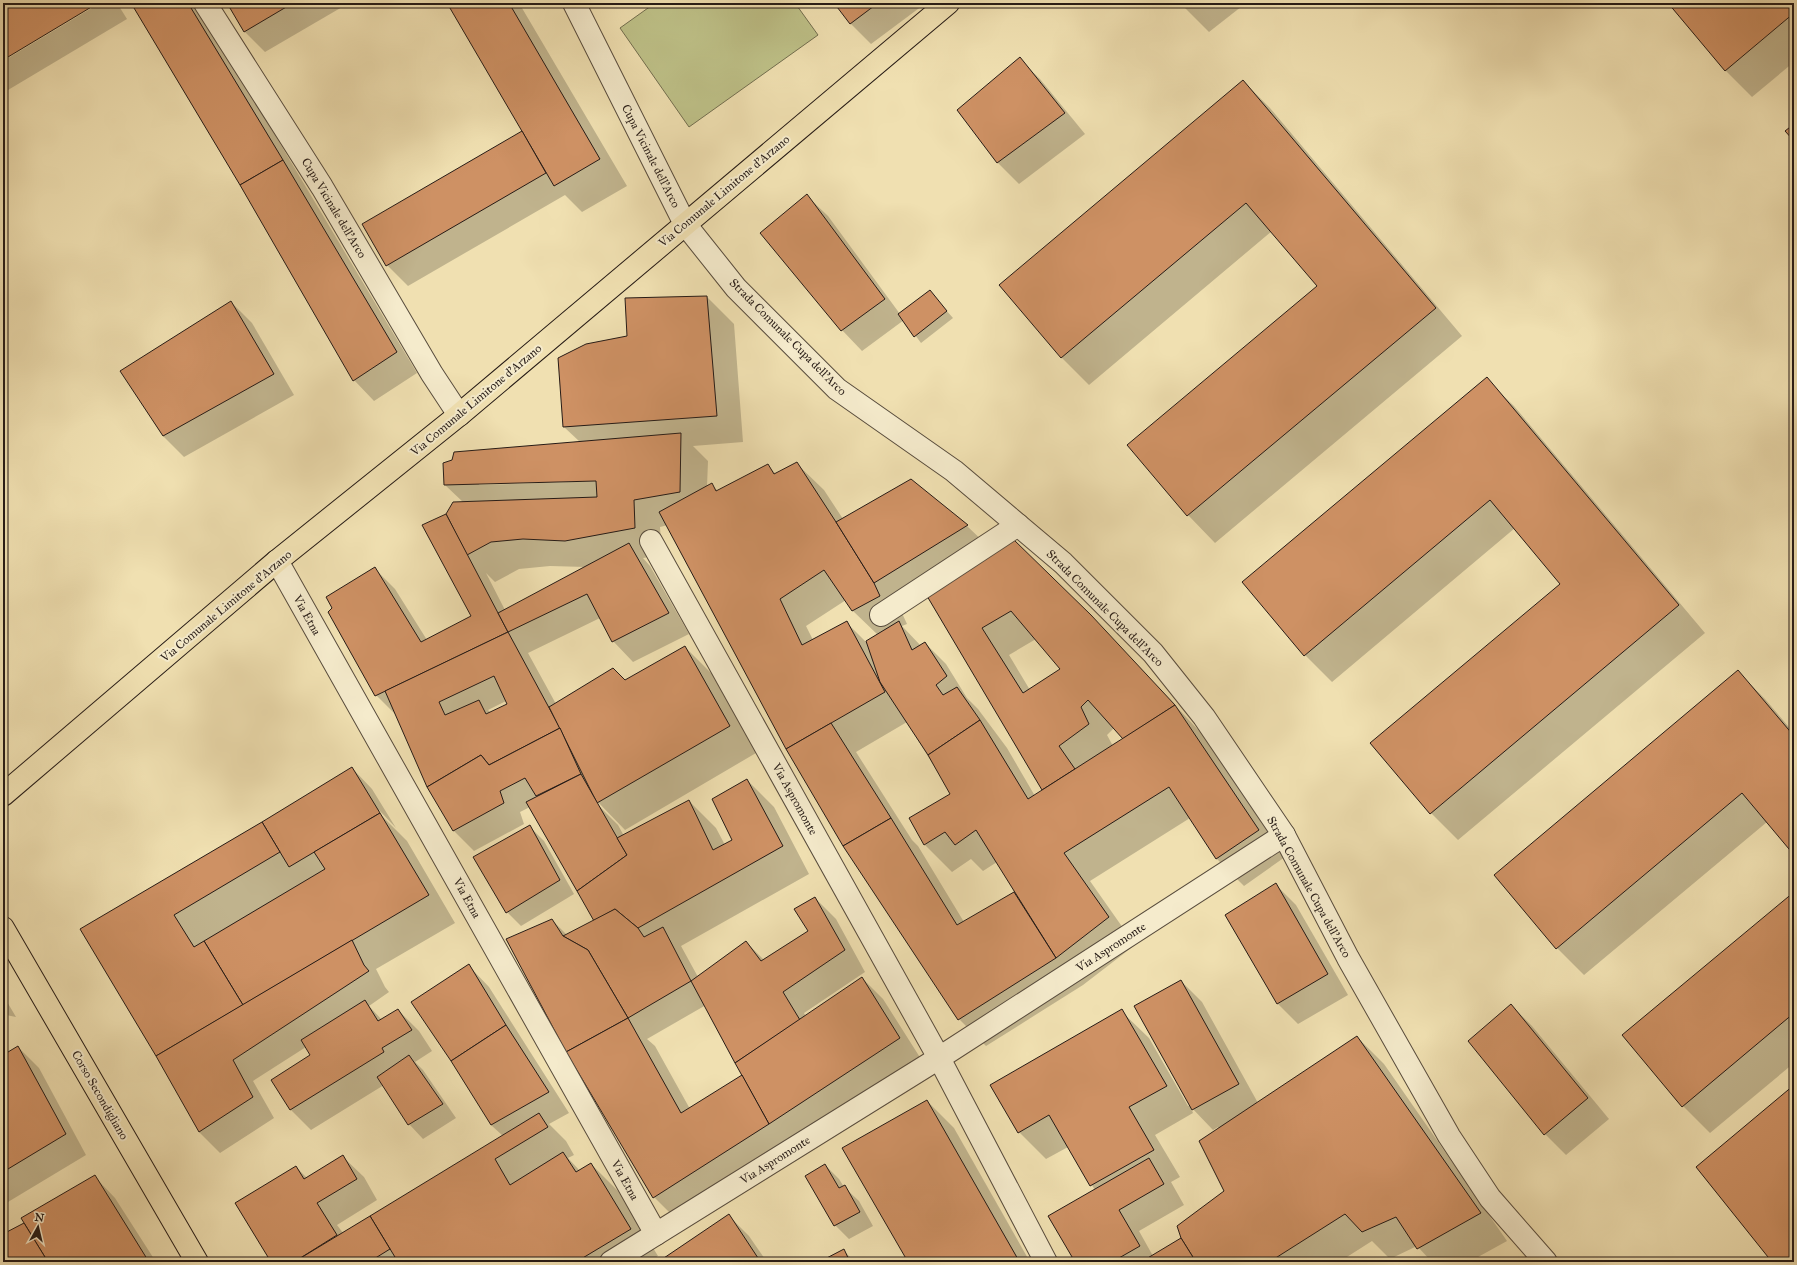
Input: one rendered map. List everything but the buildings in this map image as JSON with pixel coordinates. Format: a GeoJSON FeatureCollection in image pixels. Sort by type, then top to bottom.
{"type":"FeatureCollection","features":[{"type":"Feature","properties":{"kind":"main road","name":"Via Comunale Limitone d'Arzano"},"geometry":{"type":"LineString","coordinates":[[3,795],[277,561],[459,415],[948,3]]}},
{"type":"Feature","properties":{"kind":"main road","name":"Corso Secondigliano"},"geometry":{"type":"LineString","coordinates":[[3,928],[196,1262]]}},
{"type":"Feature","properties":{"kind":"street","name":"Cupa Vicinale dell'Arco"},"geometry":{"type":"LineString","coordinates":[[205,3],[322,187],[432,374],[459,415]]}},
{"type":"Feature","properties":{"kind":"street","name":"Cupa Vicinale dell'Arco"},"geometry":{"type":"LineString","coordinates":[[574,3],[685,224]]}},
{"type":"Feature","properties":{"kind":"street","name":"Strada Comunale Cupa dell'Arco"},"geometry":{"type":"LineString","coordinates":[[685,224],[736,288],[837,389],[954,471],[1063,563],[1153,653],[1204,717],[1284,835],[1348,958],[1449,1136],[1490,1198],[1546,1262]]}},
{"type":"Feature","properties":{"kind":"street"},"geometry":{"type":"LineString","coordinates":[[881,615],[1018,525]]}},
{"type":"Feature","properties":{"kind":"street","name":"Via Aspromonte"},"geometry":{"type":"LineString","coordinates":[[651,541],[939,1058],[1046,1262]]}},
{"type":"Feature","properties":{"kind":"street","name":"Via Etna"},"geometry":{"type":"LineString","coordinates":[[277,561],[656,1234]]}},
{"type":"Feature","properties":{"kind":"street","name":"Via Aspromonte"},"geometry":{"type":"LineString","coordinates":[[611,1262],[939,1058],[1284,835]]}},
{"type":"Feature","properties":{"kind":"green space"},"geometry":{"type":"Polygon","coordinates":[[[655,3],[795,3],[818,35],[689,127],[620,28],[655,3]]]}}]}
